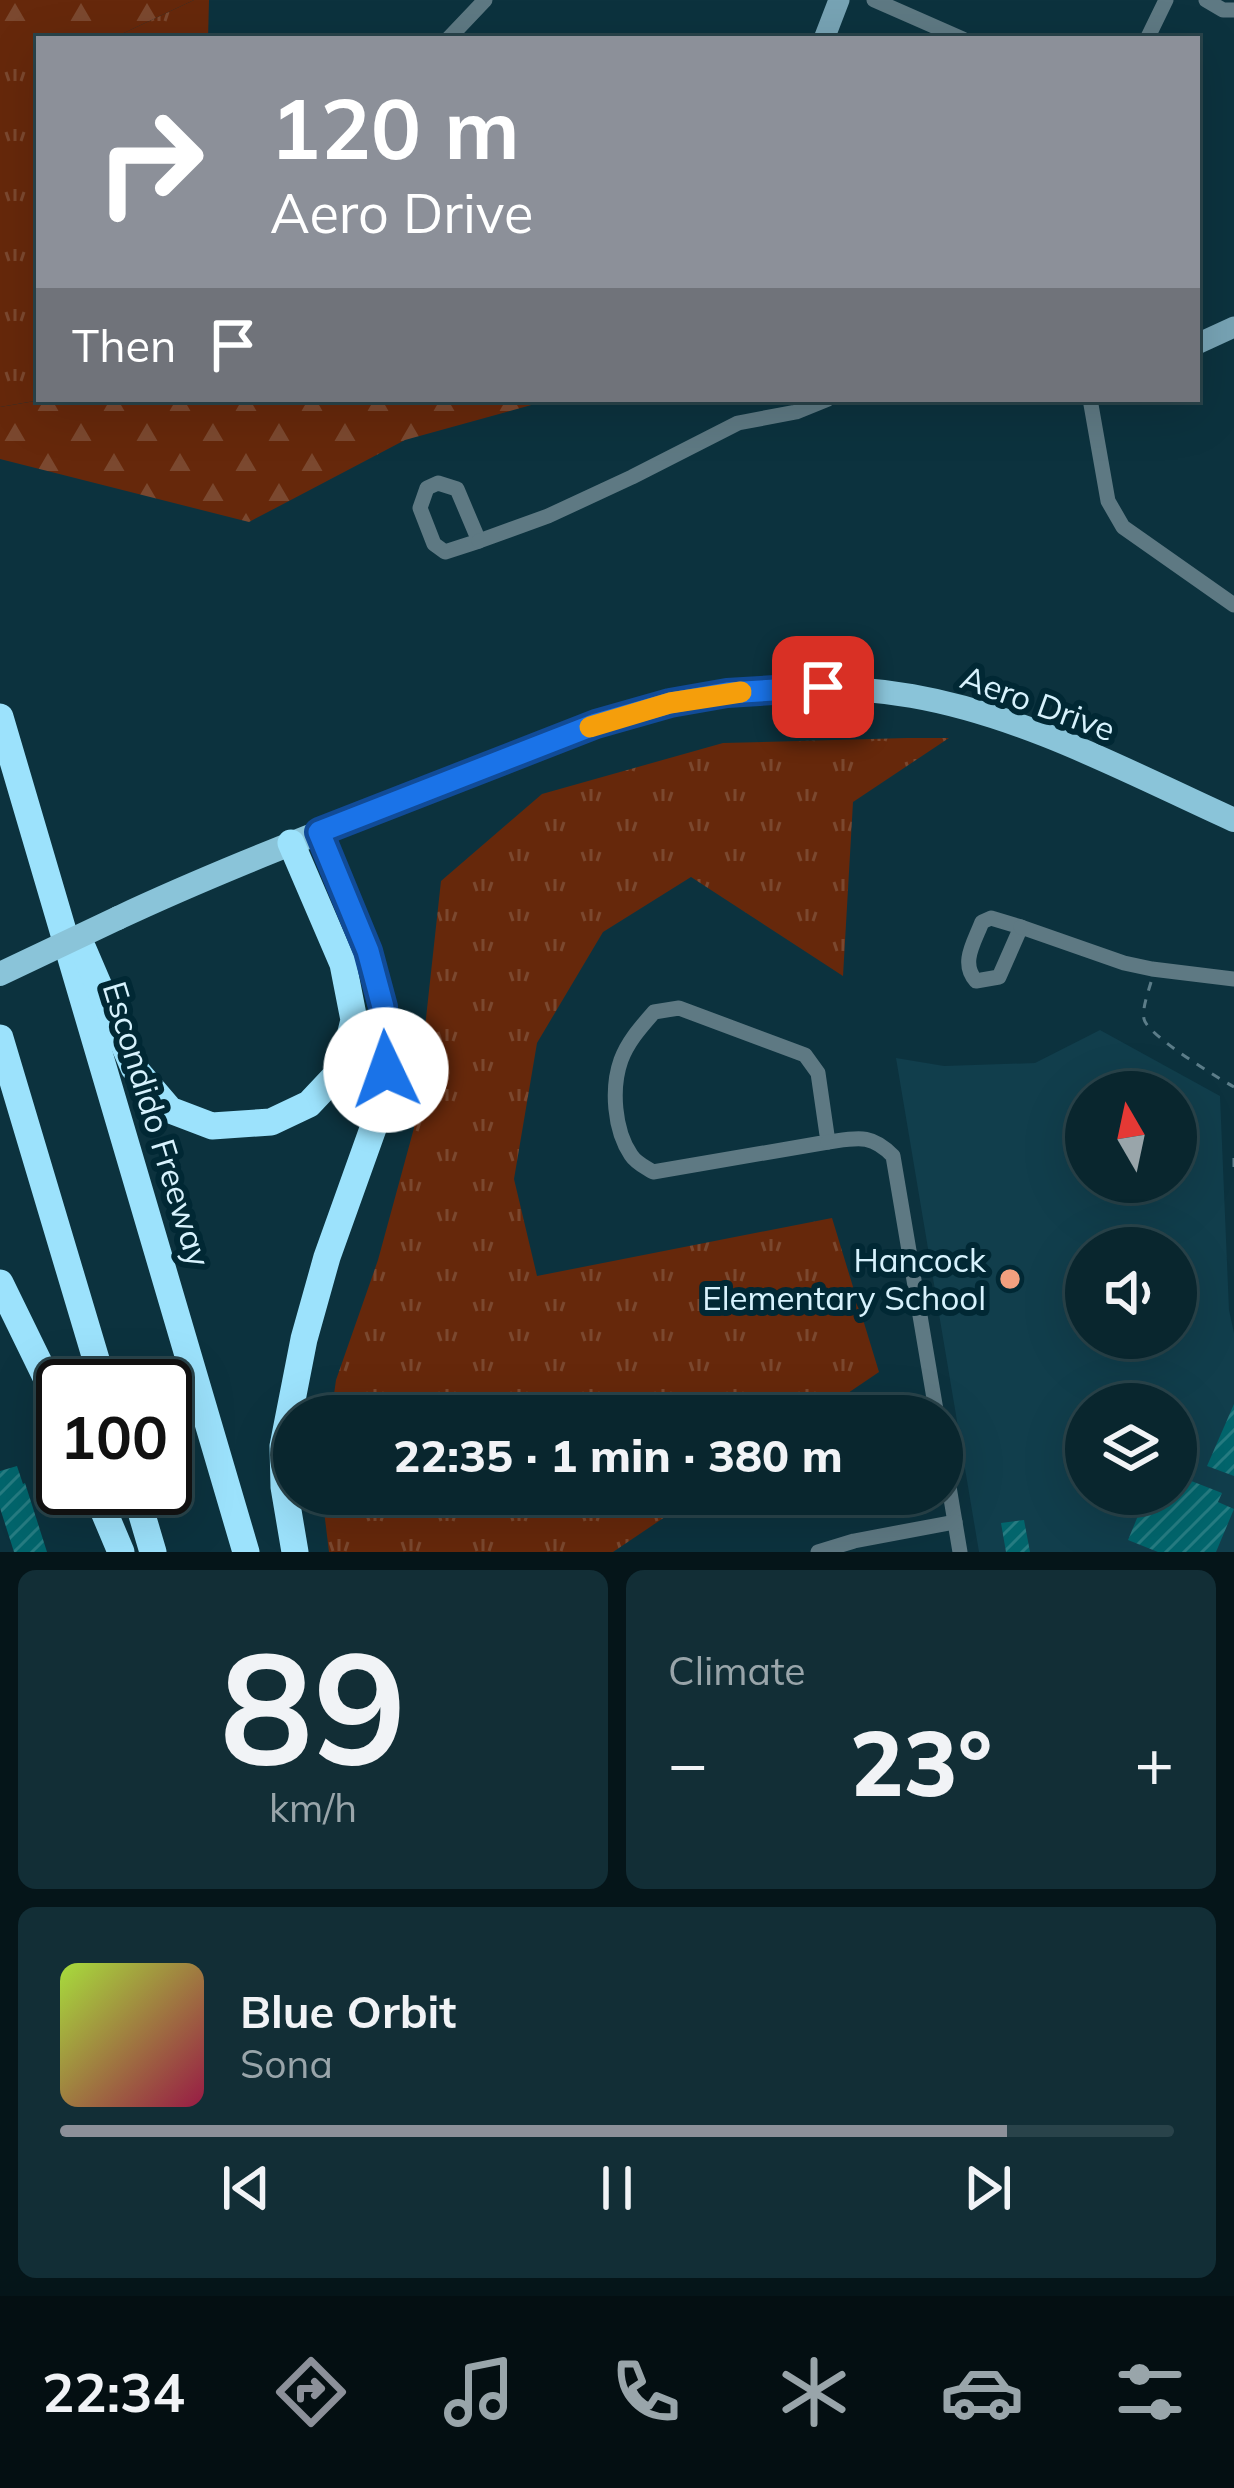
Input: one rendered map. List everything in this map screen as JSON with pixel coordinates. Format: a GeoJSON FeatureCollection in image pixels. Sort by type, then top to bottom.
{"type":"FeatureCollection","features":[{"type":"Feature","properties":{"kind":"highway","name":"Escondido Freeway"},"geometry":{"type":"LineString","coordinates":[[0,717],[246,1552]]}},
{"type":"Feature","properties":{"kind":"highway"},"geometry":{"type":"LineString","coordinates":[[296,1552],[284,1487],[283,1446],[304,1340],[327,1257],[375,1123],[386,1070],[383,1007],[368,951],[319,832]]}},
{"type":"Feature","properties":{"kind":"highway"},"geometry":{"type":"LineString","coordinates":[[39,852],[134,1068],[170,1110],[212,1126],[271,1122],[309,1104],[342,1070],[354,1020],[343,964],[291,844]]}},
{"type":"Feature","properties":{"kind":"highway"},"geometry":{"type":"LineString","coordinates":[[0,1038],[96,1359]]}},
{"type":"Feature","properties":{"kind":"highway"},"geometry":{"type":"LineString","coordinates":[[0,1283],[37,1359]]}},
{"type":"Feature","properties":{"kind":"highway"},"geometry":{"type":"LineString","coordinates":[[105,1515],[121,1552]]}},
{"type":"Feature","properties":{"kind":"highway"},"geometry":{"type":"LineString","coordinates":[[142,1515],[153,1552]]}},
{"type":"Feature","properties":{"kind":"main road","name":"Aero Drive"},"geometry":{"type":"LineString","coordinates":[[0,974],[188,885],[319,832],[615,719],[727,693],[823,687],[909,696],[970,709],[1053,738],[1234,820]]}},
{"type":"Feature","properties":{"kind":"street"},"geometry":{"type":"LineString","coordinates":[[451,36],[484,0]]}},
{"type":"Feature","properties":{"kind":"street"},"geometry":{"type":"LineString","coordinates":[[825,36],[839,0]]}},
{"type":"Feature","properties":{"kind":"street"},"geometry":{"type":"LineString","coordinates":[[874,0],[957,36]]}},
{"type":"Feature","properties":{"kind":"street"},"geometry":{"type":"LineString","coordinates":[[1148,36],[1166,0]]}},
{"type":"Feature","properties":{"kind":"street"},"geometry":{"type":"LineString","coordinates":[[1206,0],[1223,10],[1234,10]]}},
{"type":"Feature","properties":{"kind":"street"},"geometry":{"type":"LineString","coordinates":[[1200,343],[1234,327]]}},
{"type":"Feature","properties":{"kind":"street"},"geometry":{"type":"LineString","coordinates":[[478,541],[457,489],[438,483],[427,488],[420,508],[434,544],[446,552],[478,541],[548,516],[738,423],[796,412],[821,402]]}},
{"type":"Feature","properties":{"kind":"street"},"geometry":{"type":"LineString","coordinates":[[1091,402],[1108,501],[1123,527],[1234,605]]}},
{"type":"Feature","properties":{"kind":"street"},"geometry":{"type":"LineString","coordinates":[[1021,927],[1124,963],[1234,979]]}},
{"type":"Feature","properties":{"kind":"street"},"geometry":{"type":"LineString","coordinates":[[828,1142],[818,1072],[805,1055],[679,1008],[654,1012],[632,1036],[620,1062],[615,1096],[621,1134],[633,1160],[653,1172],[862,1137],[880,1143],[893,1156],[933,1395]]}},
{"type":"Feature","properties":{"kind":"street"},"geometry":{"type":"LineString","coordinates":[[954,1515],[960,1552]]}},
{"type":"Feature","properties":{"kind":"street"},"geometry":{"type":"LineString","coordinates":[[818,1552],[854,1540],[955,1522]]}},
{"type":"Feature","properties":{"kind":"path"},"geometry":{"type":"LineString","coordinates":[[1154,969],[1143,1013],[1148,1029],[1193,1064],[1234,1087]]}},
{"type":"Feature","properties":{"kind":"path"},"geometry":{"type":"LineString","coordinates":[[1234,1159],[1234,1176]]}},
{"type":"Feature","properties":{"kind":"shaded area","name":"Hancock Elementary School"},"geometry":{"type":"Polygon","coordinates":[[[1100,1030],[1175,1071],[1065,1071],[1065,1203],[1197,1203],[1197,1083],[1220,1096],[1229,1310],[1234,1333],[1234,1552],[979,1552],[963,1457],[963,1395],[953,1395],[896,1058],[944,1066],[1035,1063],[1100,1030]]]}},
{"type":"Feature","properties":{"kind":"green space"},"geometry":{"type":"Polygon","coordinates":[[[0,0],[194,0],[117,36],[36,36],[36,59],[0,59],[0,0]]]}},
{"type":"Feature","properties":{"kind":"green space"},"geometry":{"type":"Polygon","coordinates":[[[194,0],[209,0],[208,36],[117,36],[194,0]]]}},
{"type":"Feature","properties":{"kind":"green space"},"geometry":{"type":"Polygon","coordinates":[[[0,59],[36,59],[36,401],[0,407],[0,59]]]}},
{"type":"Feature","properties":{"kind":"green space"},"geometry":{"type":"Polygon","coordinates":[[[36,401],[542,402],[405,440],[249,522],[0,459],[0,407],[36,401]]]}},
{"type":"Feature","properties":{"kind":"green space"},"geometry":{"type":"Polygon","coordinates":[[[949,738],[853,802],[843,976],[691,877],[603,932],[537,1043],[514,1179],[537,1276],[832,1218],[879,1372],[845,1395],[334,1395],[414,1128],[441,881],[542,794],[723,743],[949,738]]]}},
{"type":"Feature","properties":{"kind":"green space"},"geometry":{"type":"Polygon","coordinates":[[[325,1515],[668,1515],[613,1552],[329,1552],[325,1515]]]}},
{"type":"Feature","properties":{"kind":"building"},"geometry":{"type":"Polygon","coordinates":[[[1234,1404],[1234,1476],[1207,1466],[1234,1404]]]}},
{"type":"Feature","properties":{"kind":"building"},"geometry":{"type":"Polygon","coordinates":[[[17,1466],[47,1552],[14,1552],[0,1508],[0,1471],[17,1466]]]}},
{"type":"Feature","properties":{"kind":"building"},"geometry":{"type":"Polygon","coordinates":[[[1197,1483],[1222,1493],[1218,1502],[1234,1509],[1216,1552],[1158,1552],[1128,1540],[1138,1515],[1197,1515],[1197,1483]]]}},
{"type":"Feature","properties":{"kind":"building"},"geometry":{"type":"Polygon","coordinates":[[[1024,1520],[1030,1552],[1006,1552],[1001,1523],[1024,1520]]]}},
{"type":"Feature","properties":{"kind":"slow traffic"},"geometry":{"type":"LineString","coordinates":[[590,727],[670,703],[741,692]]}},
{"type":"Feature","properties":{"kind":"place","name":"Hancock Elementary School"},"geometry":{"type":"Point","coordinates":[1010,1279]}},
{"type":"Feature","properties":{"kind":"route"},"geometry":{"type":"LineString","coordinates":[[386,1070],[383,1007],[368,951],[319,832],[596,724],[727,693],[823,687]]}}]}
